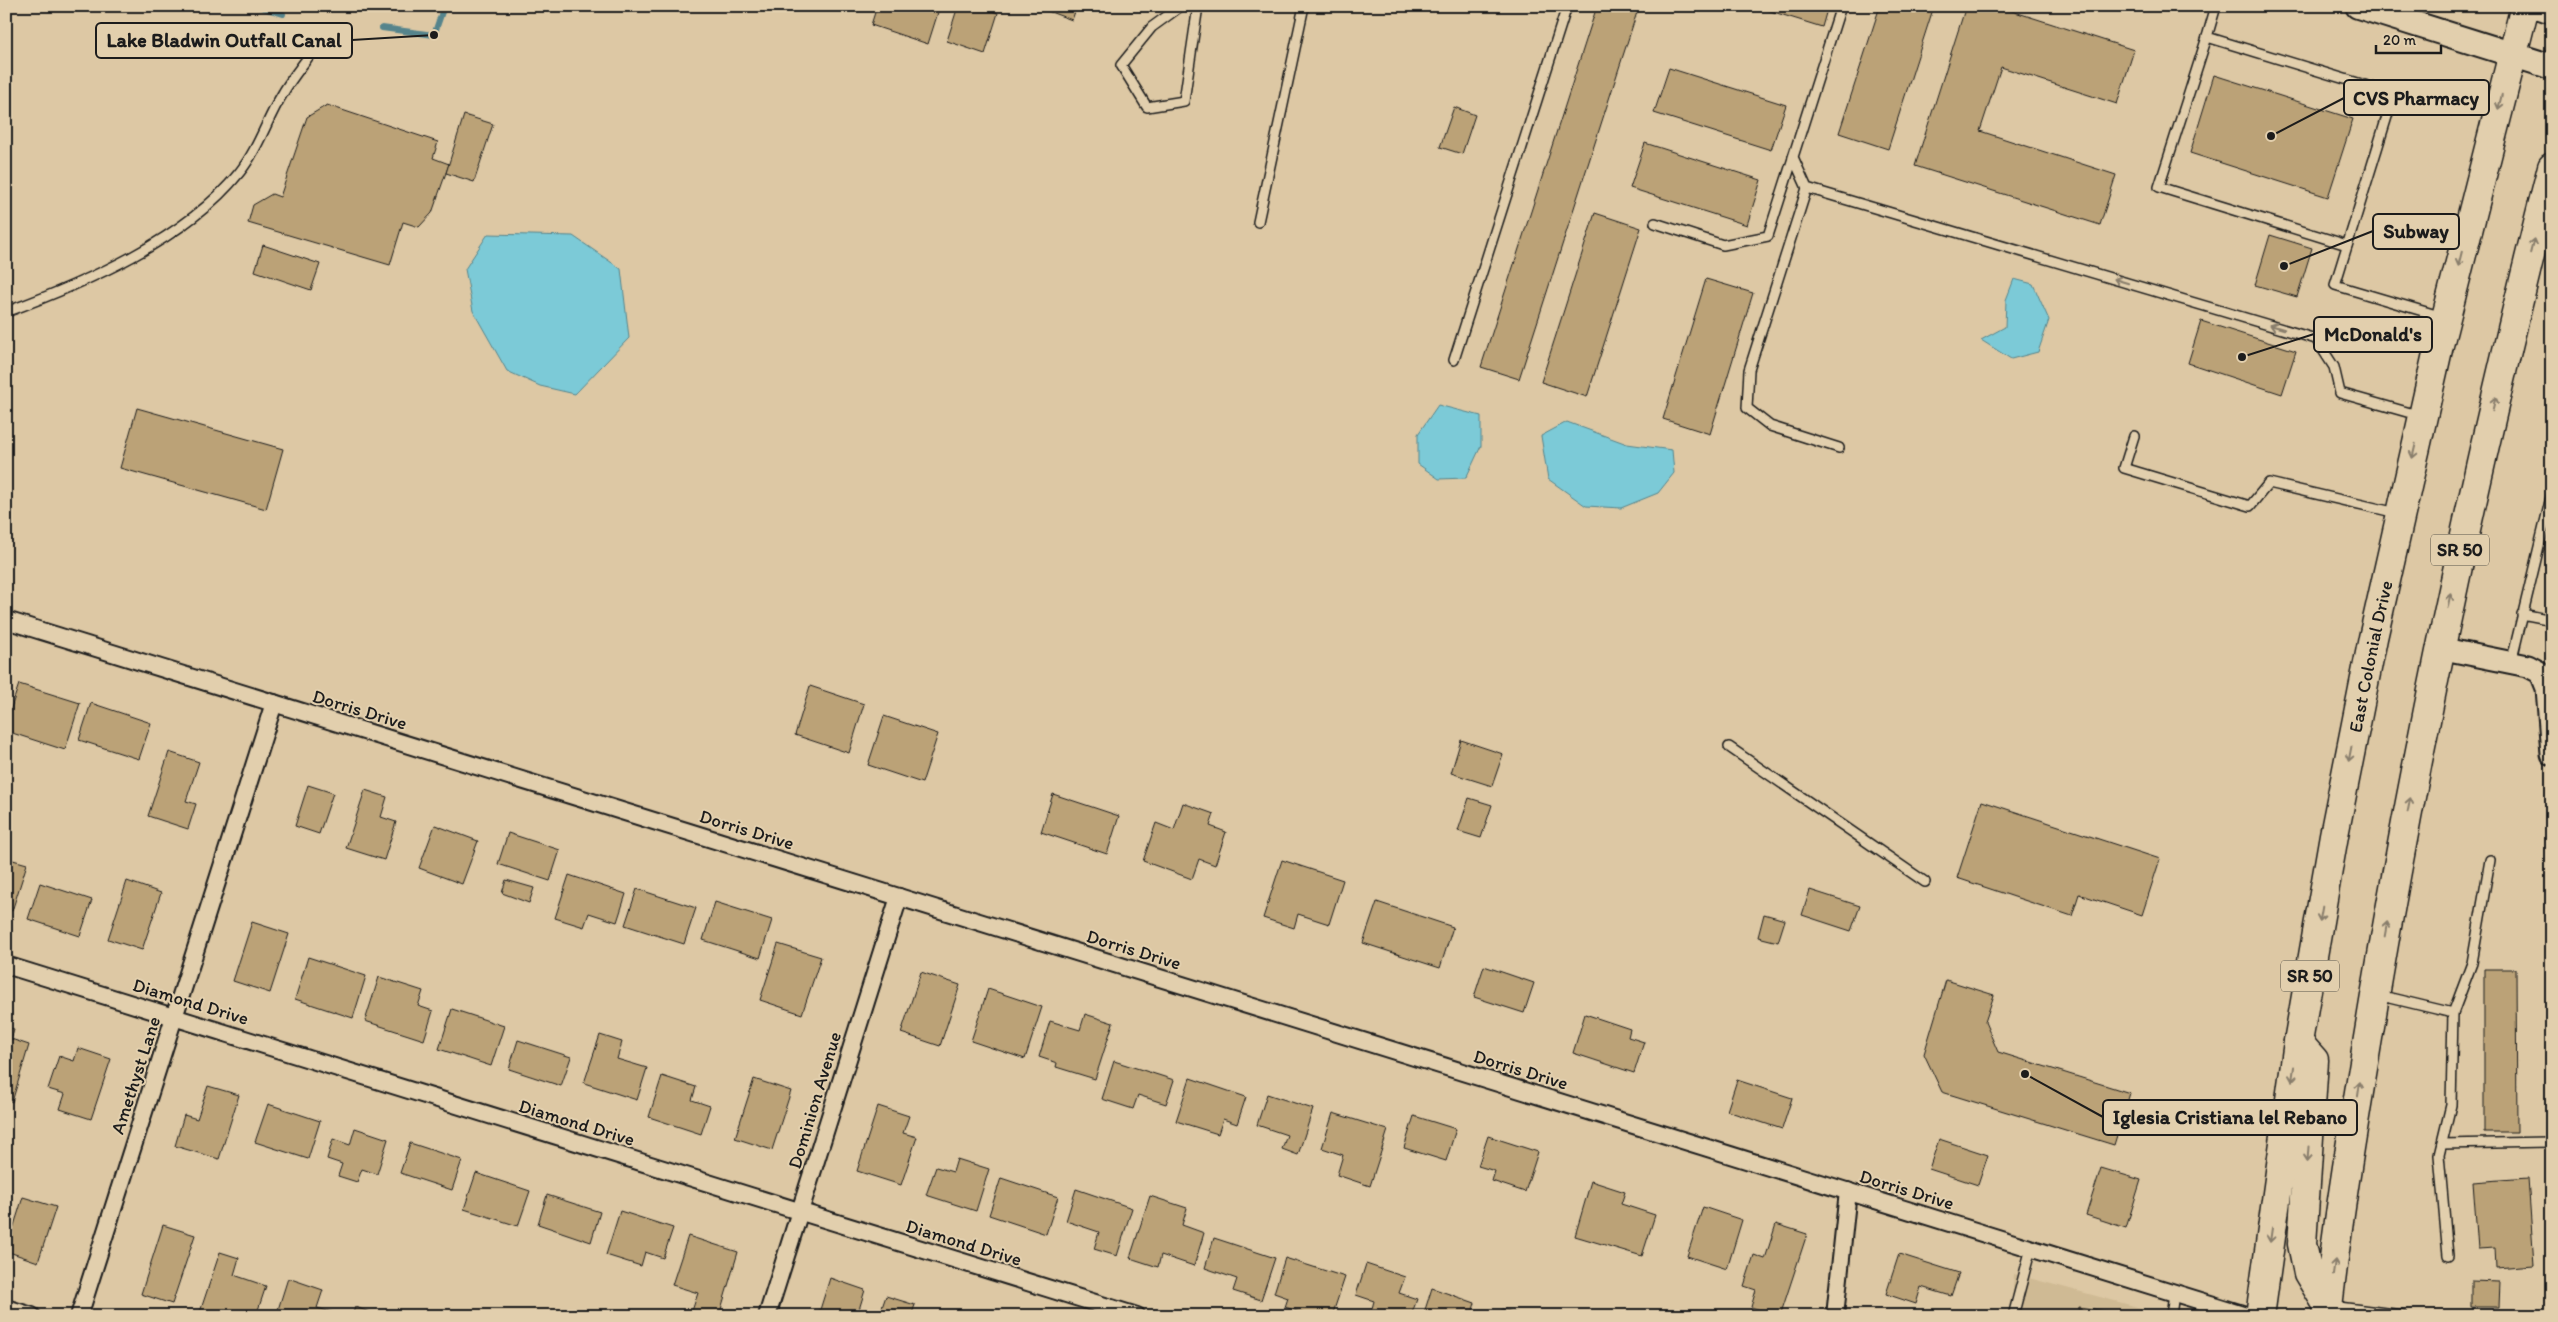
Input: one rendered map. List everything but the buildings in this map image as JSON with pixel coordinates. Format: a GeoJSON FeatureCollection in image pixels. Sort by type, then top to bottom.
{"type":"FeatureCollection","features":[{"type":"Feature","properties":{"kind":"highway","name":"East Colonial Drive"},"geometry":{"type":"LineString","coordinates":[[2260,1316],[2298,1042],[2334,835],[2422,416],[2445,318],[2525,6]]}},
{"type":"Feature","properties":{"kind":"highway","name":"SR 50"},"geometry":{"type":"LineString","coordinates":[[2328,1311],[2375,995],[2397,862],[2439,648],[2473,493],[2548,201],[2552,167]]}},
{"type":"Feature","properties":{"kind":"highway"},"geometry":{"type":"LineString","coordinates":[[2298,1042],[2314,1060],[2302,1244],[2308,1273],[2328,1311]]}},
{"type":"Feature","properties":{"kind":"main road"},"geometry":{"type":"LineString","coordinates":[[2358,6],[2552,67]]}},
{"type":"Feature","properties":{"kind":"main road"},"geometry":{"type":"LineString","coordinates":[[2537,6],[2552,11]]}},
{"type":"Feature","properties":{"kind":"street","name":"Dorris Drive"},"geometry":{"type":"LineString","coordinates":[[6,620],[2250,1316]]}},
{"type":"Feature","properties":{"kind":"street"},"geometry":{"type":"LineString","coordinates":[[2439,648],[2528,666],[2540,673],[2547,688],[2552,754]]}},
{"type":"Feature","properties":{"kind":"street","name":"Amethyst Lane"},"geometry":{"type":"LineString","coordinates":[[79,1316],[274,703]]}},
{"type":"Feature","properties":{"kind":"street","name":"Dominion Avenue"},"geometry":{"type":"LineString","coordinates":[[767,1316],[899,897]]}},
{"type":"Feature","properties":{"kind":"street","name":"Diamond Drive"},"geometry":{"type":"LineString","coordinates":[[6,965],[1136,1316]]}},
{"type":"Feature","properties":{"kind":"street"},"geometry":{"type":"LineString","coordinates":[[1835,1316],[1848,1191]]}},
{"type":"Feature","properties":{"kind":"street"},"geometry":{"type":"LineString","coordinates":[[6,1308],[32,1316]]}},
{"type":"Feature","properties":{"kind":"lane"},"geometry":{"type":"LineString","coordinates":[[1181,6],[1152,27],[1121,64],[1147,107],[1184,101],[1198,6]]}},
{"type":"Feature","properties":{"kind":"lane"},"geometry":{"type":"LineString","coordinates":[[1258,222],[1304,6]]}},
{"type":"Feature","properties":{"kind":"lane"},"geometry":{"type":"LineString","coordinates":[[1454,360],[1567,6]]}},
{"type":"Feature","properties":{"kind":"lane"},"geometry":{"type":"LineString","coordinates":[[1655,224],[1723,245],[1768,236],[1841,6]]}},
{"type":"Feature","properties":{"kind":"lane"},"geometry":{"type":"LineString","coordinates":[[2216,6],[2159,187],[2347,245]]}},
{"type":"Feature","properties":{"kind":"lane"},"geometry":{"type":"LineString","coordinates":[[2207,37],[2394,94],[2335,285],[2445,318]]}},
{"type":"Feature","properties":{"kind":"lane"},"geometry":{"type":"LineString","coordinates":[[6,312],[100,273],[186,225],[239,173],[264,133],[282,94],[311,53]]}},
{"type":"Feature","properties":{"kind":"lane"},"geometry":{"type":"LineString","coordinates":[[1793,157],[1807,188],[1749,370],[1747,408],[1770,426],[1839,448]]}},
{"type":"Feature","properties":{"kind":"lane"},"geometry":{"type":"LineString","coordinates":[[1807,188],[2316,339],[2334,367],[2340,393],[2422,416]]}},
{"type":"Feature","properties":{"kind":"lane"},"geometry":{"type":"LineString","coordinates":[[2134,436],[2124,468],[2250,506],[2269,483],[2400,514]]}},
{"type":"Feature","properties":{"kind":"lane"},"geometry":{"type":"LineString","coordinates":[[2511,662],[2552,493]]}},
{"type":"Feature","properties":{"kind":"lane"},"geometry":{"type":"LineString","coordinates":[[2522,614],[2552,620]]}},
{"type":"Feature","properties":{"kind":"lane"},"geometry":{"type":"LineString","coordinates":[[1729,747],[1925,882]]}},
{"type":"Feature","properties":{"kind":"lane"},"geometry":{"type":"LineString","coordinates":[[2448,1256],[2439,1155],[2451,1105],[2453,1014],[2472,963],[2490,860]]}},
{"type":"Feature","properties":{"kind":"lane"},"geometry":{"type":"LineString","coordinates":[[2375,995],[2453,1014]]}},
{"type":"Feature","properties":{"kind":"lane"},"geometry":{"type":"LineString","coordinates":[[2442,1144],[2552,1142]]}},
{"type":"Feature","properties":{"kind":"lane"},"geometry":{"type":"LineString","coordinates":[[2013,1316],[2031,1248]]}},
{"type":"Feature","properties":{"kind":"lane"},"geometry":{"type":"LineString","coordinates":[[2171,1316],[2174,1292]]}},
{"type":"Feature","properties":{"kind":"lane"},"geometry":{"type":"LineString","coordinates":[[2328,1311],[2402,1315]]}},
{"type":"Feature","properties":{"kind":"shaded area"},"geometry":{"type":"Polygon","coordinates":[[[2014,1274],[2171,1316],[2011,1316],[2014,1274]]]}},
{"type":"Feature","properties":{"kind":"water"},"geometry":{"type":"Polygon","coordinates":[[[488,234],[573,236],[621,269],[629,338],[575,394],[540,386],[507,371],[473,311],[465,269],[488,234]]]}},
{"type":"Feature","properties":{"kind":"water"},"geometry":{"type":"Polygon","coordinates":[[[2014,279],[2033,284],[2049,320],[2038,352],[2011,359],[1981,340],[2005,327],[2006,300],[2014,279]]]}},
{"type":"Feature","properties":{"kind":"water"},"geometry":{"type":"Polygon","coordinates":[[[1438,405],[1481,416],[1481,446],[1466,478],[1439,479],[1418,464],[1418,434],[1438,405]]]}},
{"type":"Feature","properties":{"kind":"water"},"geometry":{"type":"Polygon","coordinates":[[[1567,422],[1627,444],[1672,450],[1674,473],[1658,493],[1621,508],[1586,506],[1548,479],[1541,436],[1567,422]]]}},
{"type":"Feature","properties":{"kind":"waterway"},"geometry":{"type":"LineString","coordinates":[[257,6],[283,14]]}},
{"type":"Feature","properties":{"kind":"waterway"},"geometry":{"type":"LineString","coordinates":[[382,28],[434,35],[444,6]]}},
{"type":"Feature","properties":{"kind":"place","name":"Lake Bladwin Outfall Canal"},"geometry":{"type":"Point","coordinates":[434,35]}},
{"type":"Feature","properties":{"kind":"place","name":"CVS Pharmacy"},"geometry":{"type":"Point","coordinates":[2271,136]}},
{"type":"Feature","properties":{"kind":"place","name":"Subway"},"geometry":{"type":"Point","coordinates":[2284,266]}},
{"type":"Feature","properties":{"kind":"place","name":"McDonald's"},"geometry":{"type":"Point","coordinates":[2242,357]}},
{"type":"Feature","properties":{"kind":"place","name":"Iglesia Cristiana lel Rebano"},"geometry":{"type":"Point","coordinates":[2025,1074]}}]}
